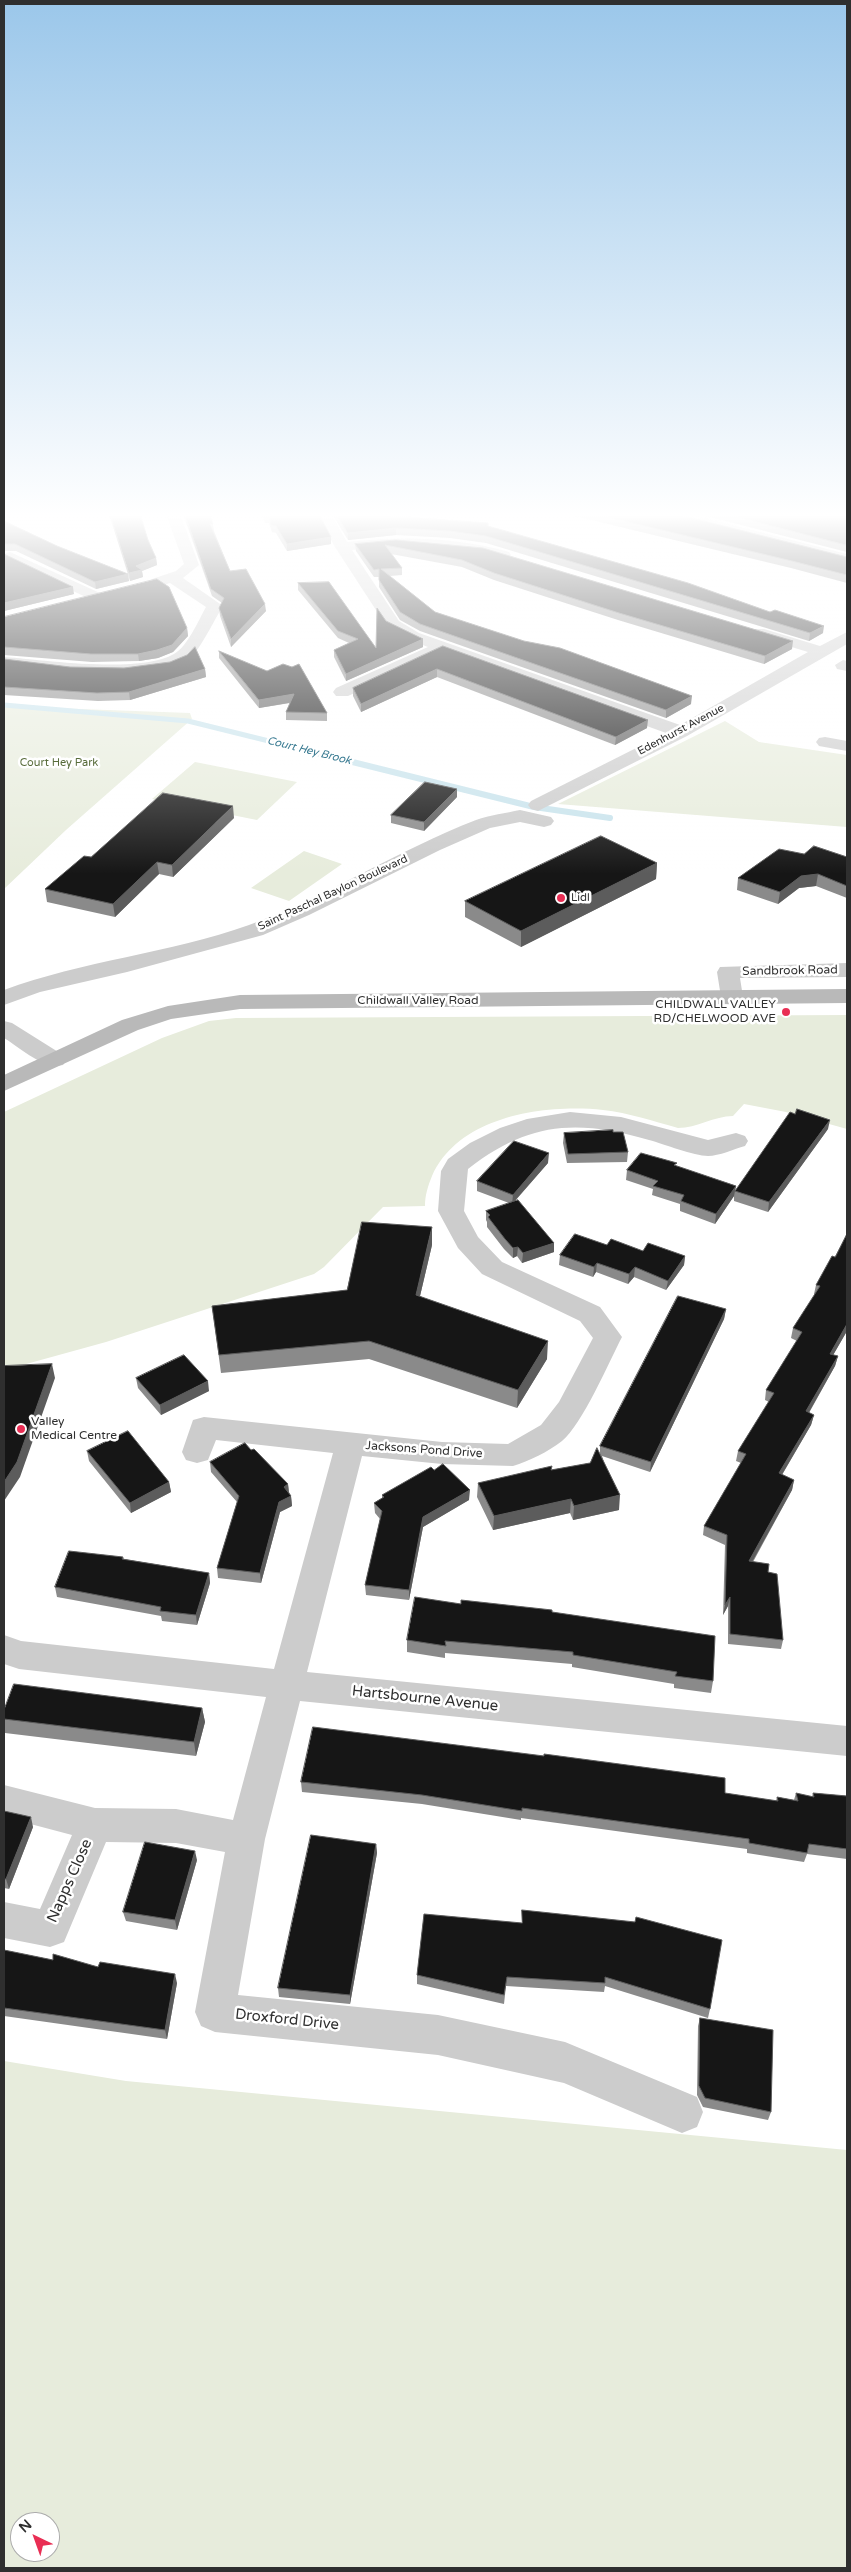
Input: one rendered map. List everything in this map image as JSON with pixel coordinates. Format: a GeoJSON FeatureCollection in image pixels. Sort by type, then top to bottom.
{"type":"FeatureCollection","features":[{"type":"Feature","properties":{"kind":"main road","name":"Childwall Valley Road"},"geometry":{"type":"LineString","coordinates":[[4,1084],[130,1025],[168,1013],[240,1002],[847,996]]}},
{"type":"Feature","properties":{"kind":"street"},"geometry":{"type":"LineString","coordinates":[[4,662],[119,669],[153,666],[181,656],[196,634]]}},
{"type":"Feature","properties":{"kind":"street"},"geometry":{"type":"LineString","coordinates":[[410,634],[681,732]]}},
{"type":"Feature","properties":{"kind":"street"},"geometry":{"type":"LineString","coordinates":[[766,634],[821,651]]}},
{"type":"Feature","properties":{"kind":"street","name":"Edenhurst Avenue"},"geometry":{"type":"LineString","coordinates":[[541,813],[847,637]]}},
{"type":"Feature","properties":{"kind":"street"},"geometry":{"type":"LineString","coordinates":[[342,692],[443,646]]}},
{"type":"Feature","properties":{"kind":"street"},"geometry":{"type":"LineString","coordinates":[[825,742],[847,746]]}},
{"type":"Feature","properties":{"kind":"street","name":"Saint Paschal Baylon Boulevard"},"geometry":{"type":"LineString","coordinates":[[4,998],[33,987],[119,968],[255,930],[302,911],[433,846],[484,824],[541,813]]}},
{"type":"Feature","properties":{"kind":"street","name":"Sandbrook Road"},"geometry":{"type":"LineString","coordinates":[[732,997],[728,972],[847,970]]}},
{"type":"Feature","properties":{"kind":"street"},"geometry":{"type":"LineString","coordinates":[[4,1028],[55,1060]]}},
{"type":"Feature","properties":{"kind":"street","name":"Jacksons Pond Drive"},"geometry":{"type":"LineString","coordinates":[[197,1452],[204,1428],[442,1453],[513,1455],[552,1433],[571,1408],[608,1337],[590,1314],[492,1268],[467,1242],[451,1211],[454,1171],[457,1165],[479,1148],[509,1133],[536,1124],[570,1119],[621,1124],[708,1148],[736,1141]]}},
{"type":"Feature","properties":{"kind":"street","name":"Jacksons Pond Drive"},"geometry":{"type":"LineString","coordinates":[[288,1685],[350,1444]]}},
{"type":"Feature","properties":{"kind":"street","name":"Hartsbourne Avenue"},"geometry":{"type":"LineString","coordinates":[[4,1649],[19,1655],[288,1685],[847,1741]]}},
{"type":"Feature","properties":{"kind":"street","name":"Droxford Drive"},"geometry":{"type":"LineString","coordinates":[[288,1685],[246,1839],[215,2012],[438,2035],[566,2063],[682,2112]]}},
{"type":"Feature","properties":{"kind":"street"},"geometry":{"type":"LineString","coordinates":[[4,1801],[95,1825]]}},
{"type":"Feature","properties":{"kind":"street","name":"Napps Close"},"geometry":{"type":"LineString","coordinates":[[6,1921],[50,1929],[95,1825],[176,1826],[246,1839]]}},
{"type":"Feature","properties":{"kind":"green space","name":"Court Hey Park"},"geometry":{"type":"Polygon","coordinates":[[[4,703],[52,708],[190,713],[192,719],[66,830],[4,889],[4,703]]]}},
{"type":"Feature","properties":{"kind":"green space"},"geometry":{"type":"Polygon","coordinates":[[[725,721],[759,742],[847,755],[847,827],[558,804],[725,721]]]}},
{"type":"Feature","properties":{"kind":"green space"},"geometry":{"type":"Polygon","coordinates":[[[195,762],[297,782],[257,820],[152,799],[195,762]]]}},
{"type":"Feature","properties":{"kind":"green space"},"geometry":{"type":"Polygon","coordinates":[[[304,851],[342,864],[289,901],[251,888],[304,851]]]}},
{"type":"Feature","properties":{"kind":"green space"},"geometry":{"type":"Polygon","coordinates":[[[847,1015],[847,1129],[786,1112],[744,1104],[733,1116],[678,1128],[622,1113],[603,1110],[555,1109],[530,1112],[506,1118],[482,1127],[462,1140],[445,1156],[432,1176],[425,1206],[383,1207],[324,1267],[314,1274],[106,1342],[19,1366],[4,1373],[4,1112],[162,1038],[209,1021],[236,1018],[847,1015]]]}},
{"type":"Feature","properties":{"kind":"green space"},"geometry":{"type":"Polygon","coordinates":[[[4,2061],[126,2081],[847,2150],[847,2568],[4,2568],[4,2061]]]}},
{"type":"Feature","properties":{"kind":"building"},"geometry":{"type":"Polygon","coordinates":[[[4,634],[182,634],[172,645],[138,654],[91,654],[4,647],[4,634]]]}},
{"type":"Feature","properties":{"kind":"building"},"geometry":{"type":"Polygon","coordinates":[[[229,634],[236,634],[231,639],[229,634]]]}},
{"type":"Feature","properties":{"kind":"building"},"geometry":{"type":"Polygon","coordinates":[[[346,634],[366,634],[376,648],[376,634],[413,634],[423,639],[346,674],[334,650],[358,639],[346,634]]]}},
{"type":"Feature","properties":{"kind":"building"},"geometry":{"type":"Polygon","coordinates":[[[449,634],[503,634],[524,641],[560,648],[692,696],[666,710],[449,634]]]}},
{"type":"Feature","properties":{"kind":"building"},"geometry":{"type":"Polygon","coordinates":[[[690,634],[770,634],[793,641],[765,656],[690,634]]]}},
{"type":"Feature","properties":{"kind":"building"},"geometry":{"type":"Polygon","coordinates":[[[443,646],[648,720],[616,737],[437,669],[361,704],[353,688],[443,646]]]}},
{"type":"Feature","properties":{"kind":"building"},"geometry":{"type":"Polygon","coordinates":[[[195,647],[205,669],[129,692],[97,693],[4,687],[4,659],[70,667],[124,668],[170,662],[187,655],[195,647]]]}},
{"type":"Feature","properties":{"kind":"building"},"geometry":{"type":"Polygon","coordinates":[[[219,651],[267,671],[283,664],[292,667],[299,664],[327,713],[286,712],[294,694],[259,700],[219,651]]]}},
{"type":"Feature","properties":{"kind":"building"},"geometry":{"type":"Polygon","coordinates":[[[425,782],[457,789],[424,822],[391,815],[425,782]]]}},
{"type":"Feature","properties":{"kind":"building"},"geometry":{"type":"Polygon","coordinates":[[[163,793],[233,806],[172,865],[157,862],[113,904],[45,889],[84,856],[91,857],[163,793]]]}},
{"type":"Feature","properties":{"kind":"building","name":"Lidl"},"geometry":{"type":"Polygon","coordinates":[[[601,836],[657,863],[521,931],[465,901],[601,836]]]}},
{"type":"Feature","properties":{"kind":"building"},"geometry":{"type":"Polygon","coordinates":[[[814,846],[847,857],[847,886],[818,874],[801,876],[780,892],[738,878],[779,849],[804,854],[814,846]]]}},
{"type":"Feature","properties":{"kind":"building"},"geometry":{"type":"Polygon","coordinates":[[[797,1109],[830,1120],[769,1202],[735,1191],[790,1112],[795,1114],[797,1109]]]}},
{"type":"Feature","properties":{"kind":"building"},"geometry":{"type":"Polygon","coordinates":[[[613,1130],[613,1132],[623,1132],[628,1152],[568,1154],[564,1133],[613,1130]]]}},
{"type":"Feature","properties":{"kind":"building"},"geometry":{"type":"Polygon","coordinates":[[[514,1141],[549,1153],[513,1195],[477,1181],[514,1141]]]}},
{"type":"Feature","properties":{"kind":"building"},"geometry":{"type":"Polygon","coordinates":[[[641,1153],[677,1163],[674,1165],[736,1186],[716,1214],[681,1201],[684,1195],[653,1186],[658,1181],[627,1170],[641,1153]]]}},
{"type":"Feature","properties":{"kind":"building"},"geometry":{"type":"Polygon","coordinates":[[[518,1200],[554,1243],[523,1253],[518,1247],[513,1248],[505,1239],[488,1217],[490,1215],[486,1211],[518,1200]]]}},
{"type":"Feature","properties":{"kind":"building"},"geometry":{"type":"Polygon","coordinates":[[[362,1222],[432,1227],[416,1295],[548,1341],[518,1390],[369,1341],[219,1355],[212,1306],[347,1290],[362,1222]]]}},
{"type":"Feature","properties":{"kind":"building"},"geometry":{"type":"Polygon","coordinates":[[[575,1234],[607,1245],[611,1239],[643,1251],[648,1243],[685,1256],[668,1281],[635,1267],[629,1274],[597,1263],[594,1267],[560,1255],[575,1234]]]}},
{"type":"Feature","properties":{"kind":"building"},"geometry":{"type":"Polygon","coordinates":[[[847,1234],[847,1324],[830,1354],[838,1356],[806,1411],[814,1415],[779,1473],[794,1480],[749,1561],[769,1564],[768,1572],[777,1574],[783,1640],[730,1634],[730,1597],[725,1605],[727,1535],[704,1526],[746,1454],[738,1451],[774,1393],[766,1390],[802,1332],[793,1328],[820,1286],[816,1285],[832,1256],[835,1257],[847,1234]]]}},
{"type":"Feature","properties":{"kind":"building"},"geometry":{"type":"Polygon","coordinates":[[[678,1296],[726,1309],[651,1462],[600,1446],[678,1296]]]}},
{"type":"Feature","properties":{"kind":"building"},"geometry":{"type":"Polygon","coordinates":[[[184,1355],[208,1381],[160,1405],[136,1378],[184,1355]]]}},
{"type":"Feature","properties":{"kind":"building","name":"Valley Medical Centre"},"geometry":{"type":"Polygon","coordinates":[[[52,1364],[17,1462],[4,1482],[4,1366],[52,1364]]]}},
{"type":"Feature","properties":{"kind":"building"},"geometry":{"type":"Polygon","coordinates":[[[128,1431],[169,1482],[130,1503],[87,1451],[128,1431]]]}},
{"type":"Feature","properties":{"kind":"building"},"geometry":{"type":"Polygon","coordinates":[[[245,1443],[251,1450],[254,1449],[288,1484],[284,1487],[291,1496],[279,1502],[260,1573],[217,1568],[239,1496],[210,1462],[245,1443]]]}},
{"type":"Feature","properties":{"kind":"building"},"geometry":{"type":"Polygon","coordinates":[[[597,1448],[620,1495],[574,1506],[571,1499],[494,1516],[478,1483],[552,1466],[551,1470],[590,1463],[597,1448]]]}},
{"type":"Feature","properties":{"kind":"building"},"geometry":{"type":"Polygon","coordinates":[[[443,1464],[470,1490],[423,1517],[409,1590],[365,1585],[382,1511],[374,1503],[384,1497],[382,1495],[431,1467],[434,1470],[443,1464]]]}},
{"type":"Feature","properties":{"kind":"building"},"geometry":{"type":"Polygon","coordinates":[[[69,1551],[123,1557],[122,1559],[209,1573],[196,1615],[160,1611],[161,1607],[55,1587],[69,1551]]]}},
{"type":"Feature","properties":{"kind":"building"},"geometry":{"type":"Polygon","coordinates":[[[415,1597],[461,1604],[461,1600],[552,1610],[552,1612],[715,1636],[713,1681],[675,1676],[677,1672],[573,1655],[573,1652],[445,1641],[446,1646],[407,1640],[415,1597]]]}},
{"type":"Feature","properties":{"kind":"building"},"geometry":{"type":"Polygon","coordinates":[[[14,1684],[202,1708],[194,1742],[4,1719],[4,1710],[14,1684]]]}},
{"type":"Feature","properties":{"kind":"building"},"geometry":{"type":"Polygon","coordinates":[[[313,1727],[544,1756],[544,1754],[725,1778],[725,1793],[778,1801],[777,1797],[798,1801],[796,1793],[814,1797],[813,1793],[847,1796],[847,1849],[809,1844],[807,1853],[749,1843],[749,1839],[522,1808],[522,1811],[422,1795],[301,1782],[313,1727]]]}},
{"type":"Feature","properties":{"kind":"building"},"geometry":{"type":"Polygon","coordinates":[[[4,1811],[31,1817],[6,1879],[4,1879],[4,1811]]]}},
{"type":"Feature","properties":{"kind":"building"},"geometry":{"type":"Polygon","coordinates":[[[311,1835],[376,1844],[350,1995],[278,1988],[311,1835]]]}},
{"type":"Feature","properties":{"kind":"building"},"geometry":{"type":"Polygon","coordinates":[[[145,1842],[195,1851],[175,1920],[123,1912],[145,1842]]]}},
{"type":"Feature","properties":{"kind":"building"},"geometry":{"type":"Polygon","coordinates":[[[522,1910],[635,1922],[636,1917],[722,1940],[710,2009],[605,1977],[605,1983],[507,1977],[504,1995],[417,1975],[424,1914],[522,1923],[522,1910]]]}},
{"type":"Feature","properties":{"kind":"building"},"geometry":{"type":"Polygon","coordinates":[[[4,1950],[53,1960],[53,1954],[98,1967],[100,1962],[175,1974],[165,2030],[4,2008],[4,1950]]]}},
{"type":"Feature","properties":{"kind":"building"},"geometry":{"type":"Polygon","coordinates":[[[700,2018],[773,2030],[771,2112],[705,2098],[699,2086],[700,2018]]]}},
{"type":"Feature","properties":{"kind":"waterway","name":"Court Hey Brook"},"geometry":{"type":"LineString","coordinates":[[4,705],[188,721],[293,747]]}},
{"type":"Feature","properties":{"kind":"waterway","name":"Court Hey Brook"},"geometry":{"type":"LineString","coordinates":[[288,746],[534,807],[610,818]]}},
{"type":"Feature","properties":{"kind":"place","name":"Lidl"},"geometry":{"type":"Point","coordinates":[561,898]}},
{"type":"Feature","properties":{"kind":"place","name":"CHILDWALL VALLEY RD/CHELWOOD AVE"},"geometry":{"type":"Point","coordinates":[786,1012]}},
{"type":"Feature","properties":{"kind":"place","name":"Valley Medical Centre"},"geometry":{"type":"Point","coordinates":[21,1429]}}]}
